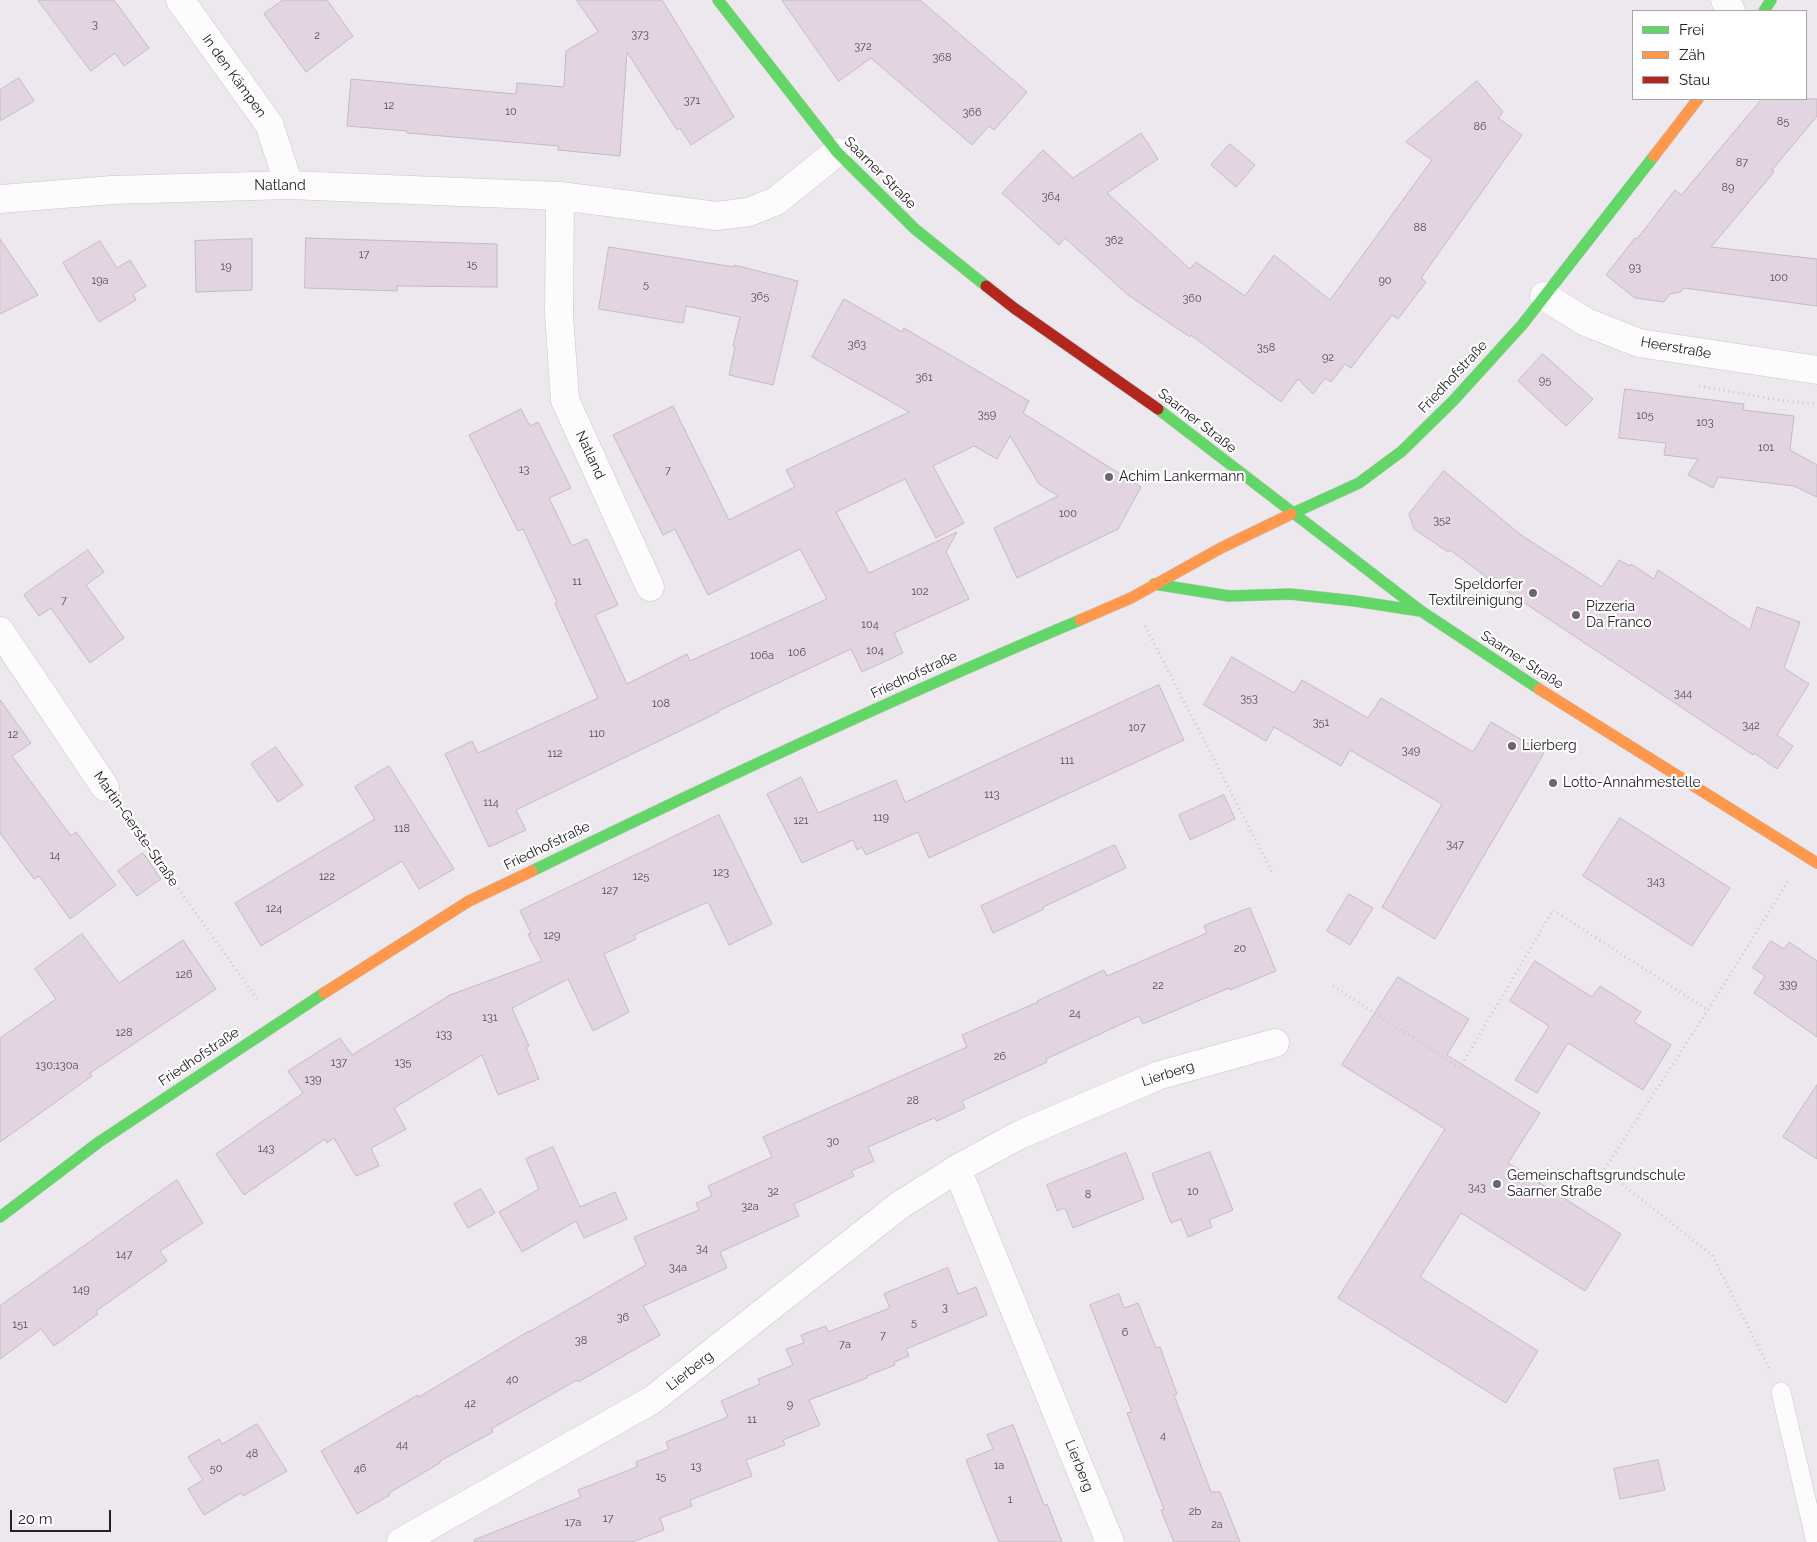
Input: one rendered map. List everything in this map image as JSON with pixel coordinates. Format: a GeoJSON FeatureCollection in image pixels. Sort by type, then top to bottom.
{"type":"FeatureCollection","features":[{"type":"Feature","properties":{"kind":"street","name":"In den Kämpen"},"geometry":{"type":"LineString","coordinates":[[180,0],[269,124],[289,186]]}},
{"type":"Feature","properties":{"kind":"street","name":"Saarner Straße"},"geometry":{"type":"LineString","coordinates":[[718,0],[837,152],[915,228],[1014,308],[1153,405],[1421,612],[1571,710],[1817,863]]}},
{"type":"Feature","properties":{"kind":"street","name":"Friedhofstraße"},"geometry":{"type":"LineString","coordinates":[[0,1217],[99,1142],[275,1024],[469,901],[720,779],[974,664],[1131,598],[1154,584],[1292,513],[1359,483],[1402,451],[1459,394],[1522,325],[1697,100]]}},
{"type":"Feature","properties":{"kind":"street","name":"Natland"},"geometry":{"type":"LineString","coordinates":[[0,200],[112,190],[289,186],[560,196],[717,216],[749,212],[776,201],[837,152]]}},
{"type":"Feature","properties":{"kind":"street","name":"Natland"},"geometry":{"type":"LineString","coordinates":[[560,196],[559,315],[564,400],[650,587]]}},
{"type":"Feature","properties":{"kind":"street","name":"Heerstraße"},"geometry":{"type":"LineString","coordinates":[[1544,296],[1586,322],[1639,344],[1817,370]]}},
{"type":"Feature","properties":{"kind":"street"},"geometry":{"type":"LineString","coordinates":[[1154,584],[1228,596],[1290,594],[1355,601],[1421,612]]}},
{"type":"Feature","properties":{"kind":"street","name":"Martin-Gerste-Straße"},"geometry":{"type":"LineString","coordinates":[[0,631],[105,787]]}},
{"type":"Feature","properties":{"kind":"street","name":"Lierberg"},"geometry":{"type":"LineString","coordinates":[[401,1542],[652,1400],[900,1205],[957,1169],[1019,1135],[1160,1074],[1275,1043]]}},
{"type":"Feature","properties":{"kind":"street","name":"Lierberg"},"geometry":{"type":"LineString","coordinates":[[957,1169],[1110,1542]]}},
{"type":"Feature","properties":{"kind":"lane"},"geometry":{"type":"LineString","coordinates":[[1782,1392],[1816,1542]]}},
{"type":"Feature","properties":{"kind":"path"},"geometry":{"type":"LineString","coordinates":[[1131,598],[1272,872]]}},
{"type":"Feature","properties":{"kind":"path","name":"Martin-Gerste-Straße"},"geometry":{"type":"LineString","coordinates":[[105,787],[275,1024]]}},
{"type":"Feature","properties":{"kind":"path"},"geometry":{"type":"LineString","coordinates":[[1782,1392],[1712,1255],[1604,1170],[1708,1010],[1804,855]]}},
{"type":"Feature","properties":{"kind":"path"},"geometry":{"type":"LineString","coordinates":[[1332,986],[1460,1068],[1554,910],[1708,1010]]}},
{"type":"Feature","properties":{"kind":"building"},"geometry":{"type":"Polygon","coordinates":[[[38,0],[114,0],[149,48],[124,66],[115,53],[91,71],[38,0]]]}},
{"type":"Feature","properties":{"kind":"building"},"geometry":{"type":"Polygon","coordinates":[[[283,0],[327,0],[353,36],[306,72],[264,14],[283,0]]]}},
{"type":"Feature","properties":{"kind":"building"},"geometry":{"type":"Polygon","coordinates":[[[577,0],[662,0],[734,117],[691,145],[680,128],[677,130],[627,52],[620,156],[558,150],[559,146],[347,126],[351,79],[516,94],[517,83],[564,87],[566,51],[598,32],[577,0]]]}},
{"type":"Feature","properties":{"kind":"building"},"geometry":{"type":"Polygon","coordinates":[[[782,0],[920,0],[1027,92],[994,130],[989,126],[972,145],[871,58],[839,81],[782,0]]]}},
{"type":"Feature","properties":{"kind":"building"},"geometry":{"type":"Polygon","coordinates":[[[19,78],[34,101],[0,121],[0,90],[19,78]]]}},
{"type":"Feature","properties":{"kind":"building"},"geometry":{"type":"Polygon","coordinates":[[[1477,81],[1503,112],[1498,118],[1522,135],[1421,278],[1426,282],[1398,319],[1392,315],[1351,368],[1345,364],[1331,382],[1325,378],[1313,394],[1298,379],[1281,402],[1191,335],[1190,337],[1128,295],[1065,238],[1059,245],[1002,193],[1043,150],[1073,178],[1141,133],[1158,159],[1107,193],[1190,269],[1196,262],[1245,296],[1274,255],[1330,300],[1432,160],[1406,142],[1477,81]]]}},
{"type":"Feature","properties":{"kind":"building"},"geometry":{"type":"Polygon","coordinates":[[[1817,99],[1817,116],[1772,170],[1774,172],[1711,247],[1817,259],[1817,306],[1684,288],[1680,292],[1670,294],[1664,302],[1635,298],[1606,275],[1675,190],[1681,195],[1761,100],[1817,99]]]}},
{"type":"Feature","properties":{"kind":"building"},"geometry":{"type":"Polygon","coordinates":[[[1230,144],[1255,165],[1236,187],[1211,165],[1230,144]]]}},
{"type":"Feature","properties":{"kind":"building"},"geometry":{"type":"Polygon","coordinates":[[[306,238],[497,244],[497,287],[397,286],[397,291],[305,288],[306,238]]]}},
{"type":"Feature","properties":{"kind":"building"},"geometry":{"type":"Polygon","coordinates":[[[0,239],[38,295],[0,314],[0,239]]]}},
{"type":"Feature","properties":{"kind":"building"},"geometry":{"type":"Polygon","coordinates":[[[252,239],[252,290],[196,292],[195,241],[252,239]]]}},
{"type":"Feature","properties":{"kind":"building"},"geometry":{"type":"Polygon","coordinates":[[[100,241],[117,268],[130,260],[146,286],[133,294],[136,300],[99,322],[63,263],[100,241]]]}},
{"type":"Feature","properties":{"kind":"building"},"geometry":{"type":"Polygon","coordinates":[[[609,247],[734,267],[734,265],[798,281],[773,385],[729,375],[740,317],[686,306],[683,323],[599,309],[609,247]]]}},
{"type":"Feature","properties":{"kind":"building"},"geometry":{"type":"Polygon","coordinates":[[[844,299],[902,332],[904,328],[1029,401],[1023,413],[1141,487],[1118,529],[1017,578],[994,528],[1058,496],[1039,484],[1010,436],[997,459],[974,446],[933,466],[964,523],[936,538],[905,479],[836,512],[869,573],[957,532],[946,552],[969,599],[894,633],[903,653],[862,672],[851,649],[718,711],[516,810],[526,830],[489,847],[445,754],[472,741],[478,753],[598,698],[523,529],[518,531],[469,435],[521,409],[530,426],[538,422],[571,488],[549,498],[572,546],[587,539],[618,605],[595,615],[627,684],[687,654],[690,661],[827,599],[800,549],[708,595],[675,529],[663,535],[613,435],[673,406],[729,520],[795,487],[786,470],[909,412],[812,357],[844,299]]]}},
{"type":"Feature","properties":{"kind":"building"},"geometry":{"type":"Polygon","coordinates":[[[1543,354],[1593,399],[1566,426],[1518,381],[1543,354]]]}},
{"type":"Feature","properties":{"kind":"building"},"geometry":{"type":"Polygon","coordinates":[[[1625,389],[1744,404],[1743,410],[1794,416],[1790,450],[1817,465],[1817,497],[1794,486],[1718,477],[1713,488],[1688,475],[1698,459],[1664,455],[1666,443],[1619,438],[1625,389]]]}},
{"type":"Feature","properties":{"kind":"building"},"geometry":{"type":"Polygon","coordinates":[[[1444,471],[1521,535],[1602,587],[1619,560],[1630,566],[1631,564],[1654,579],[1658,570],[1750,630],[1757,607],[1800,622],[1784,668],[1809,684],[1777,735],[1793,746],[1777,769],[1754,753],[1753,755],[1493,582],[1450,550],[1448,552],[1414,529],[1409,514],[1444,471]]]}},
{"type":"Feature","properties":{"kind":"building"},"geometry":{"type":"Polygon","coordinates":[[[88,550],[104,572],[86,585],[124,638],[90,663],[51,608],[39,616],[24,595],[88,550]]]}},
{"type":"Feature","properties":{"kind":"building"},"geometry":{"type":"Polygon","coordinates":[[[1232,657],[1294,693],[1302,680],[1368,718],[1381,698],[1473,752],[1491,722],[1544,753],[1435,939],[1382,907],[1442,804],[1350,750],[1341,766],[1274,727],[1266,741],[1204,705],[1232,657]]]}},
{"type":"Feature","properties":{"kind":"building"},"geometry":{"type":"Polygon","coordinates":[[[1159,685],[1184,740],[929,858],[918,832],[866,855],[862,847],[857,850],[853,840],[802,863],[767,794],[801,777],[818,813],[896,780],[905,802],[1159,685]]]}},
{"type":"Feature","properties":{"kind":"building"},"geometry":{"type":"Polygon","coordinates":[[[0,700],[31,743],[12,756],[71,836],[76,832],[116,885],[70,919],[39,876],[34,879],[0,833],[0,700]]]}},
{"type":"Feature","properties":{"kind":"building"},"geometry":{"type":"Polygon","coordinates":[[[276,747],[303,785],[278,802],[251,764],[276,747]]]}},
{"type":"Feature","properties":{"kind":"building"},"geometry":{"type":"Polygon","coordinates":[[[389,766],[454,869],[419,889],[402,861],[261,946],[235,903],[375,819],[355,787],[389,766]]]}},
{"type":"Feature","properties":{"kind":"building"},"geometry":{"type":"Polygon","coordinates":[[[1224,795],[1235,819],[1190,840],[1179,815],[1224,795]]]}},
{"type":"Feature","properties":{"kind":"building"},"geometry":{"type":"Polygon","coordinates":[[[719,815],[772,924],[729,945],[708,902],[634,935],[636,939],[604,954],[629,1012],[593,1031],[568,979],[512,1008],[529,1046],[526,1047],[539,1079],[498,1095],[482,1055],[394,1108],[406,1129],[371,1148],[379,1166],[356,1176],[334,1138],[327,1143],[325,1139],[244,1195],[216,1154],[303,1093],[288,1071],[340,1038],[352,1055],[450,995],[542,961],[528,934],[531,933],[520,911],[719,815]]]}},
{"type":"Feature","properties":{"kind":"building"},"geometry":{"type":"Polygon","coordinates":[[[1620,818],[1730,888],[1692,946],[1583,876],[1620,818]]]}},
{"type":"Feature","properties":{"kind":"building"},"geometry":{"type":"Polygon","coordinates":[[[1115,845],[1126,868],[993,933],[981,906],[1115,845]]]}},
{"type":"Feature","properties":{"kind":"building"},"geometry":{"type":"Polygon","coordinates":[[[143,853],[161,879],[137,896],[118,871],[143,853]]]}},
{"type":"Feature","properties":{"kind":"building"},"geometry":{"type":"Polygon","coordinates":[[[1349,894],[1373,908],[1350,945],[1327,931],[1349,894]]]}},
{"type":"Feature","properties":{"kind":"building"},"geometry":{"type":"Polygon","coordinates":[[[1250,908],[1276,971],[1230,990],[1229,988],[1143,1024],[1139,1016],[1046,1059],[1047,1062],[962,1101],[965,1108],[937,1121],[934,1118],[868,1147],[874,1161],[851,1171],[854,1176],[794,1204],[799,1216],[720,1252],[727,1268],[643,1306],[660,1335],[491,1429],[493,1432],[440,1461],[440,1463],[389,1493],[390,1495],[357,1514],[321,1451],[418,1395],[419,1397],[529,1331],[646,1265],[634,1237],[699,1210],[696,1203],[712,1196],[708,1186],[772,1157],[763,1137],[967,1047],[962,1035],[1038,1002],[1104,970],[1107,976],[1207,933],[1204,926],[1250,908]]]}},
{"type":"Feature","properties":{"kind":"building"},"geometry":{"type":"Polygon","coordinates":[[[82,934],[119,983],[183,940],[216,989],[90,1073],[92,1076],[0,1142],[0,1038],[56,999],[35,969],[82,934]]]}},
{"type":"Feature","properties":{"kind":"building"},"geometry":{"type":"Polygon","coordinates":[[[1771,941],[1784,949],[1789,942],[1817,961],[1817,1037],[1754,993],[1765,976],[1753,968],[1771,941]]]}},
{"type":"Feature","properties":{"kind":"building"},"geometry":{"type":"Polygon","coordinates":[[[1535,961],[1592,997],[1600,986],[1641,1012],[1634,1022],[1671,1045],[1643,1090],[1568,1043],[1537,1093],[1515,1080],[1549,1026],[1510,1001],[1535,961]]]}},
{"type":"Feature","properties":{"kind":"building"},"geometry":{"type":"Polygon","coordinates":[[[1398,977],[1469,1019],[1447,1055],[1540,1113],[1508,1163],[1621,1234],[1585,1291],[1461,1213],[1420,1277],[1538,1351],[1506,1403],[1338,1298],[1445,1129],[1342,1065],[1398,977]]]}},
{"type":"Feature","properties":{"kind":"building"},"geometry":{"type":"Polygon","coordinates":[[[1817,1085],[1817,1159],[1783,1137],[1817,1085]]]}},
{"type":"Feature","properties":{"kind":"building"},"geometry":{"type":"Polygon","coordinates":[[[553,1147],[580,1207],[615,1192],[627,1219],[584,1238],[576,1221],[522,1252],[499,1212],[539,1189],[526,1159],[553,1147]]]}},
{"type":"Feature","properties":{"kind":"building"},"geometry":{"type":"Polygon","coordinates":[[[1210,1152],[1233,1210],[1209,1220],[1212,1227],[1188,1237],[1181,1219],[1171,1223],[1152,1174],[1210,1152]]]}},
{"type":"Feature","properties":{"kind":"building"},"geometry":{"type":"Polygon","coordinates":[[[1126,1153],[1144,1199],[1073,1228],[1065,1208],[1057,1211],[1047,1185],[1126,1153]]]}},
{"type":"Feature","properties":{"kind":"building"},"geometry":{"type":"Polygon","coordinates":[[[177,1180],[203,1223],[160,1251],[167,1261],[96,1311],[98,1314],[54,1346],[41,1329],[0,1359],[0,1306],[177,1180]]]}},
{"type":"Feature","properties":{"kind":"building"},"geometry":{"type":"Polygon","coordinates":[[[481,1189],[495,1213],[468,1228],[454,1204],[481,1189]]]}},
{"type":"Feature","properties":{"kind":"building"},"geometry":{"type":"Polygon","coordinates":[[[948,1268],[958,1294],[976,1287],[987,1315],[906,1349],[909,1356],[894,1362],[895,1365],[809,1400],[820,1425],[783,1440],[785,1445],[746,1460],[752,1476],[690,1500],[692,1506],[660,1518],[664,1530],[632,1542],[474,1542],[474,1540],[581,1497],[578,1490],[637,1467],[636,1462],[669,1449],[666,1442],[728,1417],[721,1401],[760,1384],[758,1379],[793,1365],[786,1349],[804,1343],[801,1335],[826,1326],[828,1332],[890,1308],[884,1294],[948,1268]]]}},
{"type":"Feature","properties":{"kind":"building"},"geometry":{"type":"Polygon","coordinates":[[[1119,1294],[1124,1308],[1138,1303],[1156,1348],[1160,1347],[1177,1394],[1174,1395],[1211,1492],[1220,1492],[1240,1542],[1174,1542],[1161,1510],[1164,1509],[1127,1413],[1132,1412],[1090,1305],[1119,1294]]]}},
{"type":"Feature","properties":{"kind":"building"},"geometry":{"type":"Polygon","coordinates":[[[257,1424],[287,1471],[243,1496],[241,1493],[204,1515],[188,1489],[203,1480],[188,1457],[219,1439],[222,1444],[257,1424]]]}},
{"type":"Feature","properties":{"kind":"building"},"geometry":{"type":"Polygon","coordinates":[[[1013,1425],[1044,1505],[1047,1504],[1062,1542],[999,1542],[966,1460],[993,1449],[987,1435],[1013,1425]]]}},
{"type":"Feature","properties":{"kind":"building"},"geometry":{"type":"Polygon","coordinates":[[[1658,1460],[1665,1490],[1620,1499],[1614,1469],[1658,1460]]]}},
{"type":"Feature","properties":{"kind":"traffic: fast"},"geometry":{"type":"LineString","coordinates":[[718,0],[837,152],[915,229],[986,286]]}},
{"type":"Feature","properties":{"kind":"traffic: fast"},"geometry":{"type":"LineString","coordinates":[[1765,10],[1771,0]]}},
{"type":"Feature","properties":{"kind":"traffic: fast"},"geometry":{"type":"LineString","coordinates":[[1291,514],[1359,483],[1402,451],[1453,401],[1522,325],[1654,156]]}},
{"type":"Feature","properties":{"kind":"traffic: fast"},"geometry":{"type":"LineString","coordinates":[[1158,409],[1421,611],[1539,689]]}},
{"type":"Feature","properties":{"kind":"traffic: fast"},"geometry":{"type":"LineString","coordinates":[[1154,584],[1229,596],[1290,594],[1420,611]]}},
{"type":"Feature","properties":{"kind":"traffic: fast"},"geometry":{"type":"LineString","coordinates":[[532,871],[804,742],[1080,620]]}},
{"type":"Feature","properties":{"kind":"traffic: fast"},"geometry":{"type":"LineString","coordinates":[[0,1217],[99,1142],[324,993]]}},
{"type":"Feature","properties":{"kind":"traffic: slow"},"geometry":{"type":"LineString","coordinates":[[1654,156],[1697,100]]}},
{"type":"Feature","properties":{"kind":"traffic: slow"},"geometry":{"type":"LineString","coordinates":[[1080,620],[1131,598],[1221,548],[1291,514]]}},
{"type":"Feature","properties":{"kind":"traffic: slow"},"geometry":{"type":"LineString","coordinates":[[1539,689],[1817,863]]}},
{"type":"Feature","properties":{"kind":"traffic: slow"},"geometry":{"type":"LineString","coordinates":[[324,993],[469,901],[532,871]]}},
{"type":"Feature","properties":{"kind":"traffic: jam"},"geometry":{"type":"LineString","coordinates":[[986,286],[1014,308],[1158,409]]}},
{"type":"Feature","properties":{"kind":"place","name":"Achim Lankermann"},"geometry":{"type":"Point","coordinates":[1109,477]}},
{"type":"Feature","properties":{"kind":"place","name":"Speldorfer Textilreinigung"},"geometry":{"type":"Point","coordinates":[1533,593]}},
{"type":"Feature","properties":{"kind":"place","name":"Pizzeria Da Franco"},"geometry":{"type":"Point","coordinates":[1576,615]}},
{"type":"Feature","properties":{"kind":"place","name":"Lierberg"},"geometry":{"type":"Point","coordinates":[1512,746]}},
{"type":"Feature","properties":{"kind":"place","name":"Lotto-Annahmestelle"},"geometry":{"type":"Point","coordinates":[1553,783]}},
{"type":"Feature","properties":{"kind":"place","name":"Gemeinschaftsgrundschule Saarner Straße"},"geometry":{"type":"Point","coordinates":[1497,1184]}}]}
